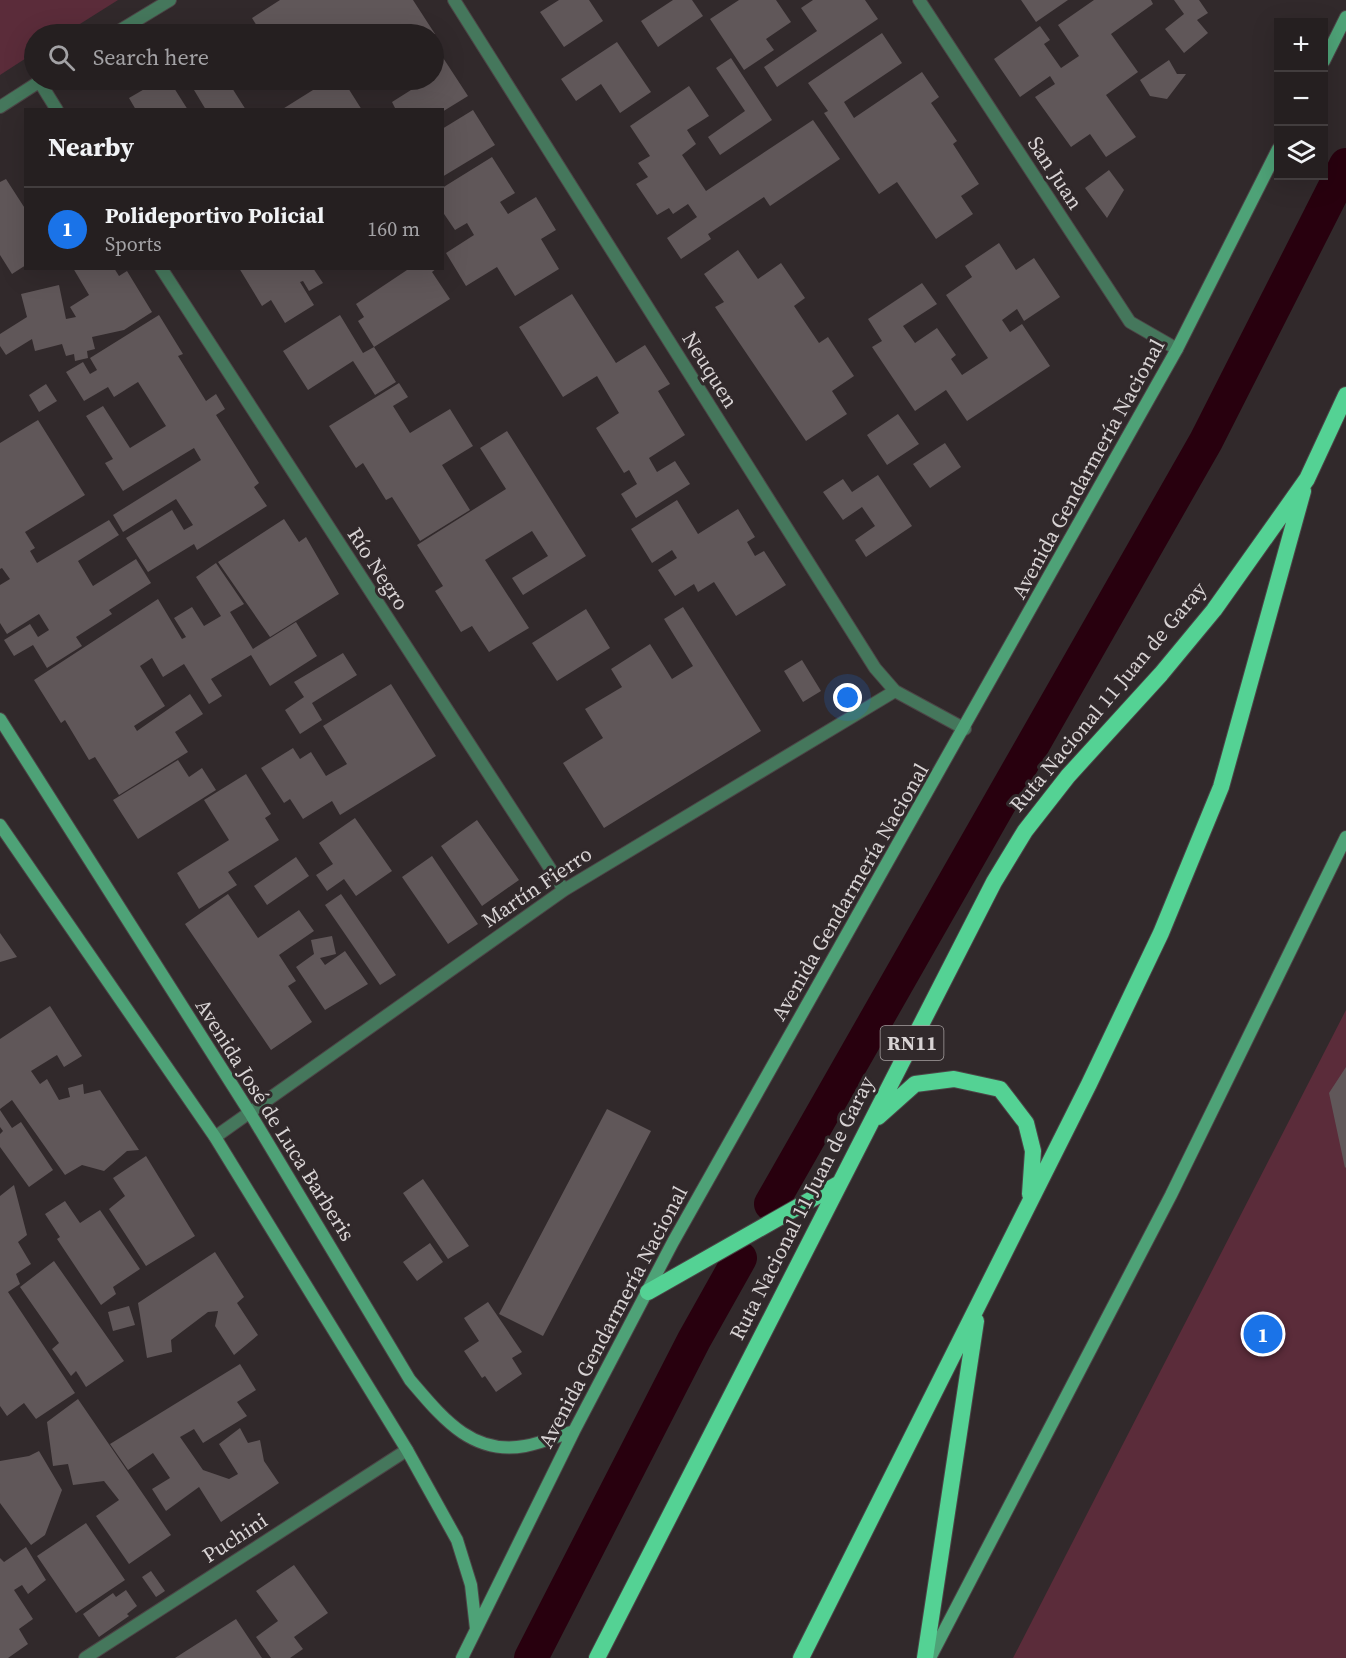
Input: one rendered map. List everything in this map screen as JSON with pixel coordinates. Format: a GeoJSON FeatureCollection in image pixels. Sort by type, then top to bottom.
{"type":"FeatureCollection","features":[{"type":"Feature","properties":{"kind":"highway","name":"Ruta Nacional 11 Juan de Garay"},"geometry":{"type":"LineString","coordinates":[[597,1658],[994,882],[1025,831],[1068,776],[1161,674],[1214,610],[1306,478],[1346,395]]}},
{"type":"Feature","properties":{"kind":"highway","name":"Ruta Nacional 11 Juan de Garay"},"geometry":{"type":"LineString","coordinates":[[801,1658],[1030,1201],[1161,933],[1221,787],[1306,478]]}},
{"type":"Feature","properties":{"kind":"highway"},"geometry":{"type":"LineString","coordinates":[[871,1123],[915,1084],[954,1079],[1000,1089],[1026,1123],[1033,1151],[1030,1201]]}},
{"type":"Feature","properties":{"kind":"highway"},"geometry":{"type":"LineString","coordinates":[[648,1292],[841,1182]]}},
{"type":"Feature","properties":{"kind":"highway"},"geometry":{"type":"LineString","coordinates":[[928,1658],[978,1305]]}},
{"type":"Feature","properties":{"kind":"main road"},"geometry":{"type":"LineString","coordinates":[[1328,51],[1346,17]]}},
{"type":"Feature","properties":{"kind":"main road","name":"Avenida Gendarmería Nacional"},"geometry":{"type":"LineString","coordinates":[[462,1658],[574,1431],[685,1222],[965,729],[1177,349],[1274,157]]}},
{"type":"Feature","properties":{"kind":"main road","name":"Avenida José de Luca Barberis"},"geometry":{"type":"LineString","coordinates":[[0,719],[250,1113],[410,1380],[443,1418],[471,1440],[494,1448],[525,1446],[574,1431]]}},
{"type":"Feature","properties":{"kind":"main road"},"geometry":{"type":"LineString","coordinates":[[0,825],[215,1137],[407,1450],[457,1540],[471,1585],[476,1629]]}},
{"type":"Feature","properties":{"kind":"main road"},"geometry":{"type":"LineString","coordinates":[[928,1658],[1166,1205],[1346,837]]}},
{"type":"Feature","properties":{"kind":"street"},"geometry":{"type":"LineString","coordinates":[[130,24],[170,0]]}},
{"type":"Feature","properties":{"kind":"street","name":"Neuquen"},"geometry":{"type":"LineString","coordinates":[[454,0],[868,658],[895,691],[965,729]]}},
{"type":"Feature","properties":{"kind":"street","name":"San Juan"},"geometry":{"type":"LineString","coordinates":[[918,0],[1130,322],[1177,349]]}},
{"type":"Feature","properties":{"kind":"street"},"geometry":{"type":"LineString","coordinates":[[0,107],[26,90]]}},
{"type":"Feature","properties":{"kind":"street"},"geometry":{"type":"LineString","coordinates":[[46,90],[56,108]]}},
{"type":"Feature","properties":{"kind":"street","name":"Río Negro"},"geometry":{"type":"LineString","coordinates":[[162,270],[564,890]]}},
{"type":"Feature","properties":{"kind":"street","name":"Martín Fierro"},"geometry":{"type":"LineString","coordinates":[[215,1137],[564,890],[895,691]]}},
{"type":"Feature","properties":{"kind":"street","name":"Puchini"},"geometry":{"type":"LineString","coordinates":[[85,1658],[407,1450]]}},
{"type":"Feature","properties":{"kind":"shaded area"},"geometry":{"type":"Polygon","coordinates":[[[0,0],[118,0],[80,24],[24,24],[24,59],[0,75],[0,0]]]}},
{"type":"Feature","properties":{"kind":"shaded area"},"geometry":{"type":"Polygon","coordinates":[[[1346,1010],[1346,1658],[1013,1658],[1346,1010]]]}},
{"type":"Feature","properties":{"kind":"building"},"geometry":{"type":"Polygon","coordinates":[[[280,0],[413,0],[429,24],[256,24],[252,18],[280,0]]]}},
{"type":"Feature","properties":{"kind":"building"},"geometry":{"type":"Polygon","coordinates":[[[559,0],[589,0],[603,21],[564,47],[540,12],[559,0]]]}},
{"type":"Feature","properties":{"kind":"building"},"geometry":{"type":"Polygon","coordinates":[[[673,0],[692,0],[703,16],[658,47],[641,21],[673,0]]]}},
{"type":"Feature","properties":{"kind":"building"},"geometry":{"type":"Polygon","coordinates":[[[739,0],[776,0],[791,22],[766,39],[774,50],[744,70],[710,19],[739,0]]]}},
{"type":"Feature","properties":{"kind":"building"},"geometry":{"type":"Polygon","coordinates":[[[813,0],[865,0],[878,19],[777,87],[764,67],[817,31],[801,8],[813,0]]]}},
{"type":"Feature","properties":{"kind":"building"},"geometry":{"type":"Polygon","coordinates":[[[1021,0],[1068,0],[1036,22],[1021,0]]]}},
{"type":"Feature","properties":{"kind":"building"},"geometry":{"type":"Polygon","coordinates":[[[1094,0],[1151,0],[1153,4],[1111,34],[1138,72],[1106,95],[1136,137],[1106,157],[1090,134],[1071,147],[1035,97],[1055,84],[1050,76],[1020,97],[994,59],[1040,26],[1050,40],[1044,44],[1061,68],[1079,56],[1058,25],[1094,0]]]}},
{"type":"Feature","properties":{"kind":"building"},"geometry":{"type":"Polygon","coordinates":[[[1174,0],[1199,0],[1208,13],[1197,20],[1208,33],[1184,53],[1165,29],[1184,14],[1174,0]]]}},
{"type":"Feature","properties":{"kind":"building"},"geometry":{"type":"Polygon","coordinates":[[[882,33],[902,63],[844,102],[854,118],[922,72],[939,97],[931,103],[957,141],[953,144],[979,184],[961,196],[973,214],[936,239],[897,182],[879,194],[824,113],[828,111],[808,83],[882,33]]]}},
{"type":"Feature","properties":{"kind":"building"},"geometry":{"type":"Polygon","coordinates":[[[617,42],[651,92],[620,113],[601,84],[576,101],[561,79],[617,42]]]}},
{"type":"Feature","properties":{"kind":"building"},"geometry":{"type":"Polygon","coordinates":[[[731,58],[772,120],[720,155],[708,137],[745,111],[716,68],[731,58]]]}},
{"type":"Feature","properties":{"kind":"building"},"geometry":{"type":"Polygon","coordinates":[[[444,59],[468,96],[444,111],[444,108],[395,108],[392,102],[411,90],[444,90],[444,59]]]}},
{"type":"Feature","properties":{"kind":"building"},"geometry":{"type":"Polygon","coordinates":[[[1169,60],[1177,74],[1186,74],[1167,99],[1150,96],[1140,80],[1169,60]]]}},
{"type":"Feature","properties":{"kind":"building"},"geometry":{"type":"Polygon","coordinates":[[[689,86],[709,116],[687,130],[696,144],[682,155],[706,191],[813,120],[840,159],[770,206],[764,197],[708,234],[711,239],[681,259],[667,238],[697,217],[688,204],[673,214],[669,208],[657,215],[636,184],[648,177],[638,163],[650,156],[630,126],[689,86]]]}},
{"type":"Feature","properties":{"kind":"building"},"geometry":{"type":"Polygon","coordinates":[[[143,90],[175,90],[187,108],[135,108],[129,98],[143,90]]]}},
{"type":"Feature","properties":{"kind":"building"},"geometry":{"type":"Polygon","coordinates":[[[194,90],[233,90],[245,108],[205,108],[194,90]]]}},
{"type":"Feature","properties":{"kind":"building"},"geometry":{"type":"Polygon","coordinates":[[[313,90],[349,90],[361,108],[284,108],[313,90]]]}},
{"type":"Feature","properties":{"kind":"building"},"geometry":{"type":"Polygon","coordinates":[[[473,110],[495,145],[444,176],[444,128],[473,110]]]}},
{"type":"Feature","properties":{"kind":"building"},"geometry":{"type":"Polygon","coordinates":[[[492,157],[515,193],[500,202],[508,214],[536,197],[556,230],[541,239],[559,269],[515,296],[497,267],[466,286],[446,253],[474,235],[467,223],[455,230],[444,214],[444,187],[492,157]]]}},
{"type":"Feature","properties":{"kind":"building"},"geometry":{"type":"Polygon","coordinates":[[[1109,170],[1124,190],[1107,218],[1085,188],[1109,170]]]}},
{"type":"Feature","properties":{"kind":"building"},"geometry":{"type":"Polygon","coordinates":[[[6,179],[24,207],[24,266],[12,274],[0,255],[0,182],[6,179]]]}},
{"type":"Feature","properties":{"kind":"building"},"geometry":{"type":"Polygon","coordinates":[[[999,243],[1016,270],[1034,258],[1060,297],[1024,321],[1017,309],[1002,320],[1010,332],[1022,324],[1050,366],[967,421],[946,390],[915,411],[872,347],[882,341],[868,319],[922,283],[937,304],[903,326],[915,343],[937,328],[956,355],[951,359],[962,375],[988,358],[946,295],[972,277],[965,266],[999,243]]]}},
{"type":"Feature","properties":{"kind":"building"},"geometry":{"type":"Polygon","coordinates":[[[738,250],[758,279],[781,263],[805,298],[794,306],[819,343],[828,337],[854,376],[832,391],[847,414],[806,441],[715,307],[724,302],[704,274],[738,250]]]}},
{"type":"Feature","properties":{"kind":"building"},"geometry":{"type":"Polygon","coordinates":[[[74,270],[115,270],[119,276],[127,271],[152,312],[124,330],[92,337],[95,349],[87,351],[88,358],[75,361],[74,354],[66,356],[62,344],[35,351],[32,339],[6,355],[0,346],[0,334],[27,317],[21,294],[59,285],[66,319],[76,317],[70,307],[89,295],[74,270]]]}},
{"type":"Feature","properties":{"kind":"building"},"geometry":{"type":"Polygon","coordinates":[[[240,270],[314,270],[323,283],[309,291],[303,281],[300,282],[314,305],[285,323],[271,300],[262,306],[240,270]]]}},
{"type":"Feature","properties":{"kind":"building"},"geometry":{"type":"Polygon","coordinates":[[[407,270],[434,270],[432,272],[450,299],[374,347],[358,321],[364,317],[356,304],[407,270]]]}},
{"type":"Feature","properties":{"kind":"building"},"geometry":{"type":"Polygon","coordinates":[[[572,294],[616,363],[645,345],[670,384],[658,391],[685,435],[649,458],[657,472],[675,461],[690,484],[636,518],[621,494],[637,484],[629,470],[624,473],[596,428],[619,413],[597,376],[563,397],[519,327],[572,294]]]}},
{"type":"Feature","properties":{"kind":"building"},"geometry":{"type":"Polygon","coordinates":[[[159,315],[183,354],[178,356],[206,401],[216,394],[225,409],[216,415],[259,483],[254,487],[267,506],[197,550],[194,544],[148,572],[126,538],[172,510],[184,530],[193,525],[176,499],[123,532],[113,515],[201,460],[194,448],[123,491],[105,463],[113,459],[86,416],[103,406],[130,448],[166,426],[138,382],[114,397],[108,387],[84,401],[66,372],[83,362],[90,374],[97,370],[90,358],[159,315]]]}},
{"type":"Feature","properties":{"kind":"building"},"geometry":{"type":"Polygon","coordinates":[[[340,315],[363,353],[374,347],[396,382],[375,395],[353,361],[308,390],[283,351],[340,315]]]}},
{"type":"Feature","properties":{"kind":"building"},"geometry":{"type":"Polygon","coordinates":[[[399,383],[408,397],[393,406],[410,433],[450,409],[473,446],[442,465],[470,510],[420,541],[392,497],[386,500],[363,463],[356,468],[329,426],[399,383]]]}},
{"type":"Feature","properties":{"kind":"building"},"geometry":{"type":"Polygon","coordinates":[[[46,384],[57,401],[39,412],[29,395],[46,384]]]}},
{"type":"Feature","properties":{"kind":"building"},"geometry":{"type":"Polygon","coordinates":[[[898,414],[919,444],[887,465],[867,435],[898,414]]]}},
{"type":"Feature","properties":{"kind":"building"},"geometry":{"type":"Polygon","coordinates":[[[38,420],[85,495],[25,532],[35,548],[30,551],[37,563],[109,520],[119,535],[78,561],[93,586],[136,559],[151,583],[109,610],[112,614],[76,637],[82,646],[47,668],[33,645],[14,656],[4,640],[30,624],[38,637],[49,630],[39,614],[7,634],[0,623],[0,585],[10,579],[2,568],[0,569],[0,443],[38,420]]]}},
{"type":"Feature","properties":{"kind":"building"},"geometry":{"type":"Polygon","coordinates":[[[507,431],[586,556],[523,595],[512,578],[548,556],[532,531],[485,560],[529,628],[489,652],[472,626],[461,632],[435,591],[443,586],[417,545],[506,489],[480,448],[507,431]]]}},
{"type":"Feature","properties":{"kind":"building"},"geometry":{"type":"Polygon","coordinates":[[[945,443],[961,467],[930,488],[913,464],[945,443]]]}},
{"type":"Feature","properties":{"kind":"building"},"geometry":{"type":"Polygon","coordinates":[[[878,475],[912,526],[866,557],[855,540],[875,526],[862,507],[843,520],[823,492],[843,479],[852,492],[878,475]]]}},
{"type":"Feature","properties":{"kind":"building"},"geometry":{"type":"Polygon","coordinates":[[[677,500],[698,534],[738,509],[755,537],[747,542],[755,556],[764,551],[786,585],[736,616],[714,582],[698,592],[694,584],[675,596],[658,570],[677,558],[672,550],[652,563],[631,529],[677,500]]]}},
{"type":"Feature","properties":{"kind":"building"},"geometry":{"type":"Polygon","coordinates":[[[284,519],[299,542],[306,537],[339,594],[270,637],[218,562],[284,519]]]}},
{"type":"Feature","properties":{"kind":"building"},"geometry":{"type":"Polygon","coordinates":[[[216,563],[244,604],[230,612],[253,649],[296,622],[317,656],[270,686],[251,655],[211,679],[222,696],[209,704],[184,664],[163,677],[152,658],[140,666],[165,706],[134,726],[137,731],[190,694],[203,714],[175,732],[188,752],[119,795],[95,757],[89,760],[65,720],[61,723],[34,680],[158,599],[182,639],[186,637],[174,618],[192,607],[204,626],[221,616],[196,577],[216,563]]]}},
{"type":"Feature","properties":{"kind":"building"},"geometry":{"type":"Polygon","coordinates":[[[683,607],[761,731],[604,828],[563,763],[603,738],[585,709],[622,687],[611,669],[650,644],[672,679],[693,666],[664,619],[683,607]]]}},
{"type":"Feature","properties":{"kind":"building"},"geometry":{"type":"Polygon","coordinates":[[[586,609],[610,648],[557,681],[532,643],[586,609]]]}},
{"type":"Feature","properties":{"kind":"building"},"geometry":{"type":"Polygon","coordinates":[[[343,653],[357,675],[312,703],[322,720],[300,734],[285,710],[304,697],[294,682],[343,653]]]}},
{"type":"Feature","properties":{"kind":"building"},"geometry":{"type":"Polygon","coordinates":[[[802,660],[821,691],[803,702],[784,671],[802,660]]]}},
{"type":"Feature","properties":{"kind":"building"},"geometry":{"type":"Polygon","coordinates":[[[391,684],[436,756],[340,815],[332,801],[303,819],[290,799],[284,803],[261,768],[293,748],[300,759],[311,752],[326,776],[347,764],[323,726],[391,684]]]}},
{"type":"Feature","properties":{"kind":"building"},"geometry":{"type":"Polygon","coordinates":[[[178,760],[189,777],[202,768],[216,790],[138,839],[113,800],[178,760]]]}},
{"type":"Feature","properties":{"kind":"building"},"geometry":{"type":"Polygon","coordinates":[[[246,774],[271,814],[265,818],[279,840],[228,872],[237,885],[199,909],[177,873],[229,840],[204,800],[246,774]]]}},
{"type":"Feature","properties":{"kind":"building"},"geometry":{"type":"Polygon","coordinates":[[[355,818],[392,871],[356,896],[344,879],[327,891],[316,875],[333,864],[319,843],[355,818]]]}},
{"type":"Feature","properties":{"kind":"building"},"geometry":{"type":"Polygon","coordinates":[[[477,820],[519,880],[482,906],[441,846],[477,820]]]}},
{"type":"Feature","properties":{"kind":"building"},"geometry":{"type":"Polygon","coordinates":[[[432,856],[478,924],[448,944],[402,877],[432,856]]]}},
{"type":"Feature","properties":{"kind":"building"},"geometry":{"type":"Polygon","coordinates":[[[296,857],[309,876],[267,905],[254,886],[296,857]]]}},
{"type":"Feature","properties":{"kind":"building"},"geometry":{"type":"Polygon","coordinates":[[[228,894],[258,938],[299,910],[314,931],[279,955],[296,981],[288,986],[312,1022],[271,1050],[185,924],[228,894]]]}},
{"type":"Feature","properties":{"kind":"building"},"geometry":{"type":"Polygon","coordinates":[[[341,894],[396,975],[380,985],[325,905],[341,894]]]}},
{"type":"Feature","properties":{"kind":"building"},"geometry":{"type":"Polygon","coordinates":[[[0,933],[17,957],[0,962],[0,933]]]}},
{"type":"Feature","properties":{"kind":"building"},"geometry":{"type":"Polygon","coordinates":[[[332,936],[336,954],[320,958],[325,965],[345,951],[368,984],[325,1010],[296,967],[314,954],[311,940],[332,936]]]}},
{"type":"Feature","properties":{"kind":"building"},"geometry":{"type":"Polygon","coordinates":[[[50,1006],[82,1056],[64,1067],[57,1055],[31,1071],[40,1084],[47,1079],[59,1100],[70,1097],[68,1088],[83,1084],[84,1094],[100,1090],[139,1150],[127,1151],[104,1171],[82,1165],[65,1175],[12,1100],[0,1109],[0,1039],[50,1006]]]}},
{"type":"Feature","properties":{"kind":"building"},"geometry":{"type":"Polygon","coordinates":[[[1346,1067],[1346,1167],[1345,1168],[1329,1093],[1346,1067]]]}},
{"type":"Feature","properties":{"kind":"building"},"geometry":{"type":"Polygon","coordinates":[[[607,1109],[651,1131],[543,1336],[499,1314],[607,1109]]]}},
{"type":"Feature","properties":{"kind":"building"},"geometry":{"type":"Polygon","coordinates":[[[0,1110],[12,1128],[21,1122],[53,1170],[29,1187],[0,1147],[0,1134],[3,1131],[0,1127],[0,1110]]]}},
{"type":"Feature","properties":{"kind":"building"},"geometry":{"type":"Polygon","coordinates":[[[146,1156],[195,1236],[146,1266],[109,1209],[125,1196],[113,1178],[146,1156]]]}},
{"type":"Feature","properties":{"kind":"building"},"geometry":{"type":"Polygon","coordinates":[[[423,1179],[469,1246],[448,1259],[403,1193],[423,1179]]]}},
{"type":"Feature","properties":{"kind":"building"},"geometry":{"type":"Polygon","coordinates":[[[14,1185],[27,1235],[18,1242],[31,1264],[16,1274],[20,1284],[8,1292],[75,1393],[36,1419],[24,1403],[7,1416],[0,1406],[0,1196],[14,1185]]]}},
{"type":"Feature","properties":{"kind":"building"},"geometry":{"type":"Polygon","coordinates":[[[65,1201],[80,1223],[100,1210],[140,1269],[113,1287],[116,1294],[101,1305],[57,1239],[60,1237],[45,1214],[65,1201]]]}},
{"type":"Feature","properties":{"kind":"building"},"geometry":{"type":"Polygon","coordinates":[[[430,1243],[443,1262],[417,1281],[403,1262],[430,1243]]]}},
{"type":"Feature","properties":{"kind":"building"},"geometry":{"type":"Polygon","coordinates":[[[215,1252],[244,1297],[237,1303],[258,1335],[234,1355],[215,1326],[218,1311],[208,1312],[171,1340],[172,1352],[147,1358],[138,1303],[215,1252]]]}},
{"type":"Feature","properties":{"kind":"building"},"geometry":{"type":"Polygon","coordinates":[[[54,1261],[124,1361],[86,1387],[76,1371],[71,1376],[52,1349],[59,1343],[20,1287],[54,1261]]]}},
{"type":"Feature","properties":{"kind":"building"},"geometry":{"type":"Polygon","coordinates":[[[488,1302],[522,1352],[512,1358],[522,1374],[496,1392],[485,1376],[482,1378],[464,1351],[479,1341],[464,1318],[488,1302]]]}},
{"type":"Feature","properties":{"kind":"building"},"geometry":{"type":"Polygon","coordinates":[[[129,1306],[135,1325],[113,1331],[108,1312],[129,1306]]]}},
{"type":"Feature","properties":{"kind":"building"},"geometry":{"type":"Polygon","coordinates":[[[240,1364],[256,1390],[237,1402],[247,1416],[203,1443],[194,1429],[180,1437],[203,1470],[229,1479],[238,1474],[219,1444],[240,1428],[248,1443],[260,1440],[264,1461],[279,1483],[221,1522],[199,1487],[166,1511],[152,1489],[170,1478],[153,1453],[128,1470],[110,1444],[240,1364]]]}},
{"type":"Feature","properties":{"kind":"building"},"geometry":{"type":"Polygon","coordinates":[[[78,1399],[171,1535],[129,1564],[96,1516],[119,1500],[104,1481],[73,1485],[68,1464],[53,1466],[47,1422],[78,1399]]]}},
{"type":"Feature","properties":{"kind":"building"},"geometry":{"type":"Polygon","coordinates":[[[39,1451],[62,1490],[45,1535],[31,1545],[0,1503],[0,1461],[29,1456],[39,1451]]]}},
{"type":"Feature","properties":{"kind":"building"},"geometry":{"type":"Polygon","coordinates":[[[86,1523],[125,1580],[76,1613],[37,1556],[86,1523]]]}},
{"type":"Feature","properties":{"kind":"building"},"geometry":{"type":"Polygon","coordinates":[[[26,1547],[46,1580],[28,1594],[22,1585],[14,1590],[33,1619],[19,1629],[28,1644],[8,1658],[0,1658],[0,1558],[4,1562],[26,1547]]]}},
{"type":"Feature","properties":{"kind":"building"},"geometry":{"type":"Polygon","coordinates":[[[294,1565],[328,1613],[294,1637],[303,1649],[290,1658],[271,1658],[256,1637],[278,1621],[256,1591],[294,1565]]]}},
{"type":"Feature","properties":{"kind":"building"},"geometry":{"type":"Polygon","coordinates":[[[151,1571],[165,1591],[156,1597],[142,1577],[151,1571]]]}},
{"type":"Feature","properties":{"kind":"building"},"geometry":{"type":"Polygon","coordinates":[[[126,1590],[137,1606],[127,1614],[129,1616],[99,1637],[83,1614],[113,1593],[116,1597],[126,1590]]]}},
{"type":"Feature","properties":{"kind":"building"},"geometry":{"type":"Polygon","coordinates":[[[236,1619],[262,1658],[175,1658],[236,1619]]]}},
{"type":"Feature","properties":{"kind":"waterway"},"geometry":{"type":"LineString","coordinates":[[771,1204],[1206,441],[1346,165]]}},
{"type":"Feature","properties":{"kind":"waterway"},"geometry":{"type":"LineString","coordinates":[[531,1658],[694,1340],[740,1258]]}},
{"type":"Feature","properties":{"kind":"place","name":"Polideportivo Policial"},"geometry":{"type":"Point","coordinates":[1263,1334]}}]}
